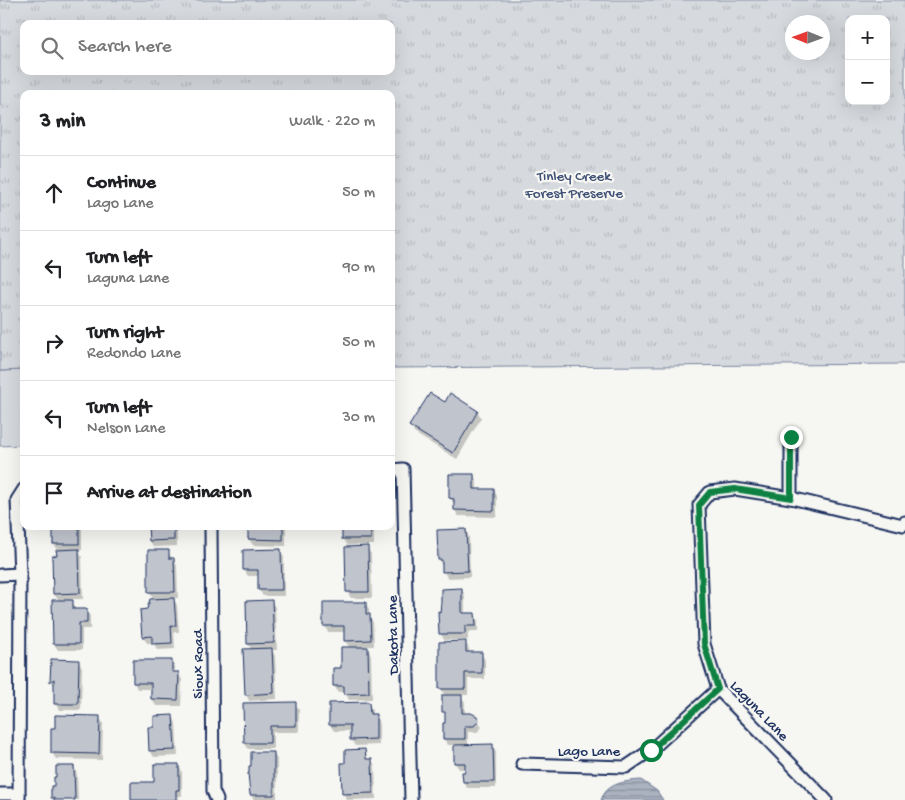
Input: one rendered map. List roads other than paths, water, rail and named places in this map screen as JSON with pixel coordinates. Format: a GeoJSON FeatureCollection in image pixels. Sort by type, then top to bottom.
{"type":"FeatureCollection","features":[{"type":"Feature","properties":{"kind":"street"},"geometry":{"type":"LineString","coordinates":[[791,437],[791,498],[904,524]]}},
{"type":"Feature","properties":{"kind":"street","name":"Dakota Lane"},"geometry":{"type":"LineString","coordinates":[[397,470],[410,800]]}},
{"type":"Feature","properties":{"kind":"street","name":"Laguna Lane"},"geometry":{"type":"LineString","coordinates":[[791,498],[735,489],[710,492],[699,505],[704,644],[718,689],[826,800]]}},
{"type":"Feature","properties":{"kind":"street"},"geometry":{"type":"LineString","coordinates":[[0,794],[19,797],[20,574],[17,500],[20,495]]}},
{"type":"Feature","properties":{"kind":"street","name":"Sioux Road"},"geometry":{"type":"LineString","coordinates":[[211,530],[213,790],[217,800]]}},
{"type":"Feature","properties":{"kind":"street"},"geometry":{"type":"LineString","coordinates":[[0,575],[20,574]]}},
{"type":"Feature","properties":{"kind":"street","name":"Lago Lane"},"geometry":{"type":"LineString","coordinates":[[522,764],[626,767],[651,750],[718,689]]}},
{"type":"Feature","properties":{"kind":"park label","name":"Tinley Creek Forest Preserve"},"geometry":{"type":"Point","coordinates":[574,184]}}]}
